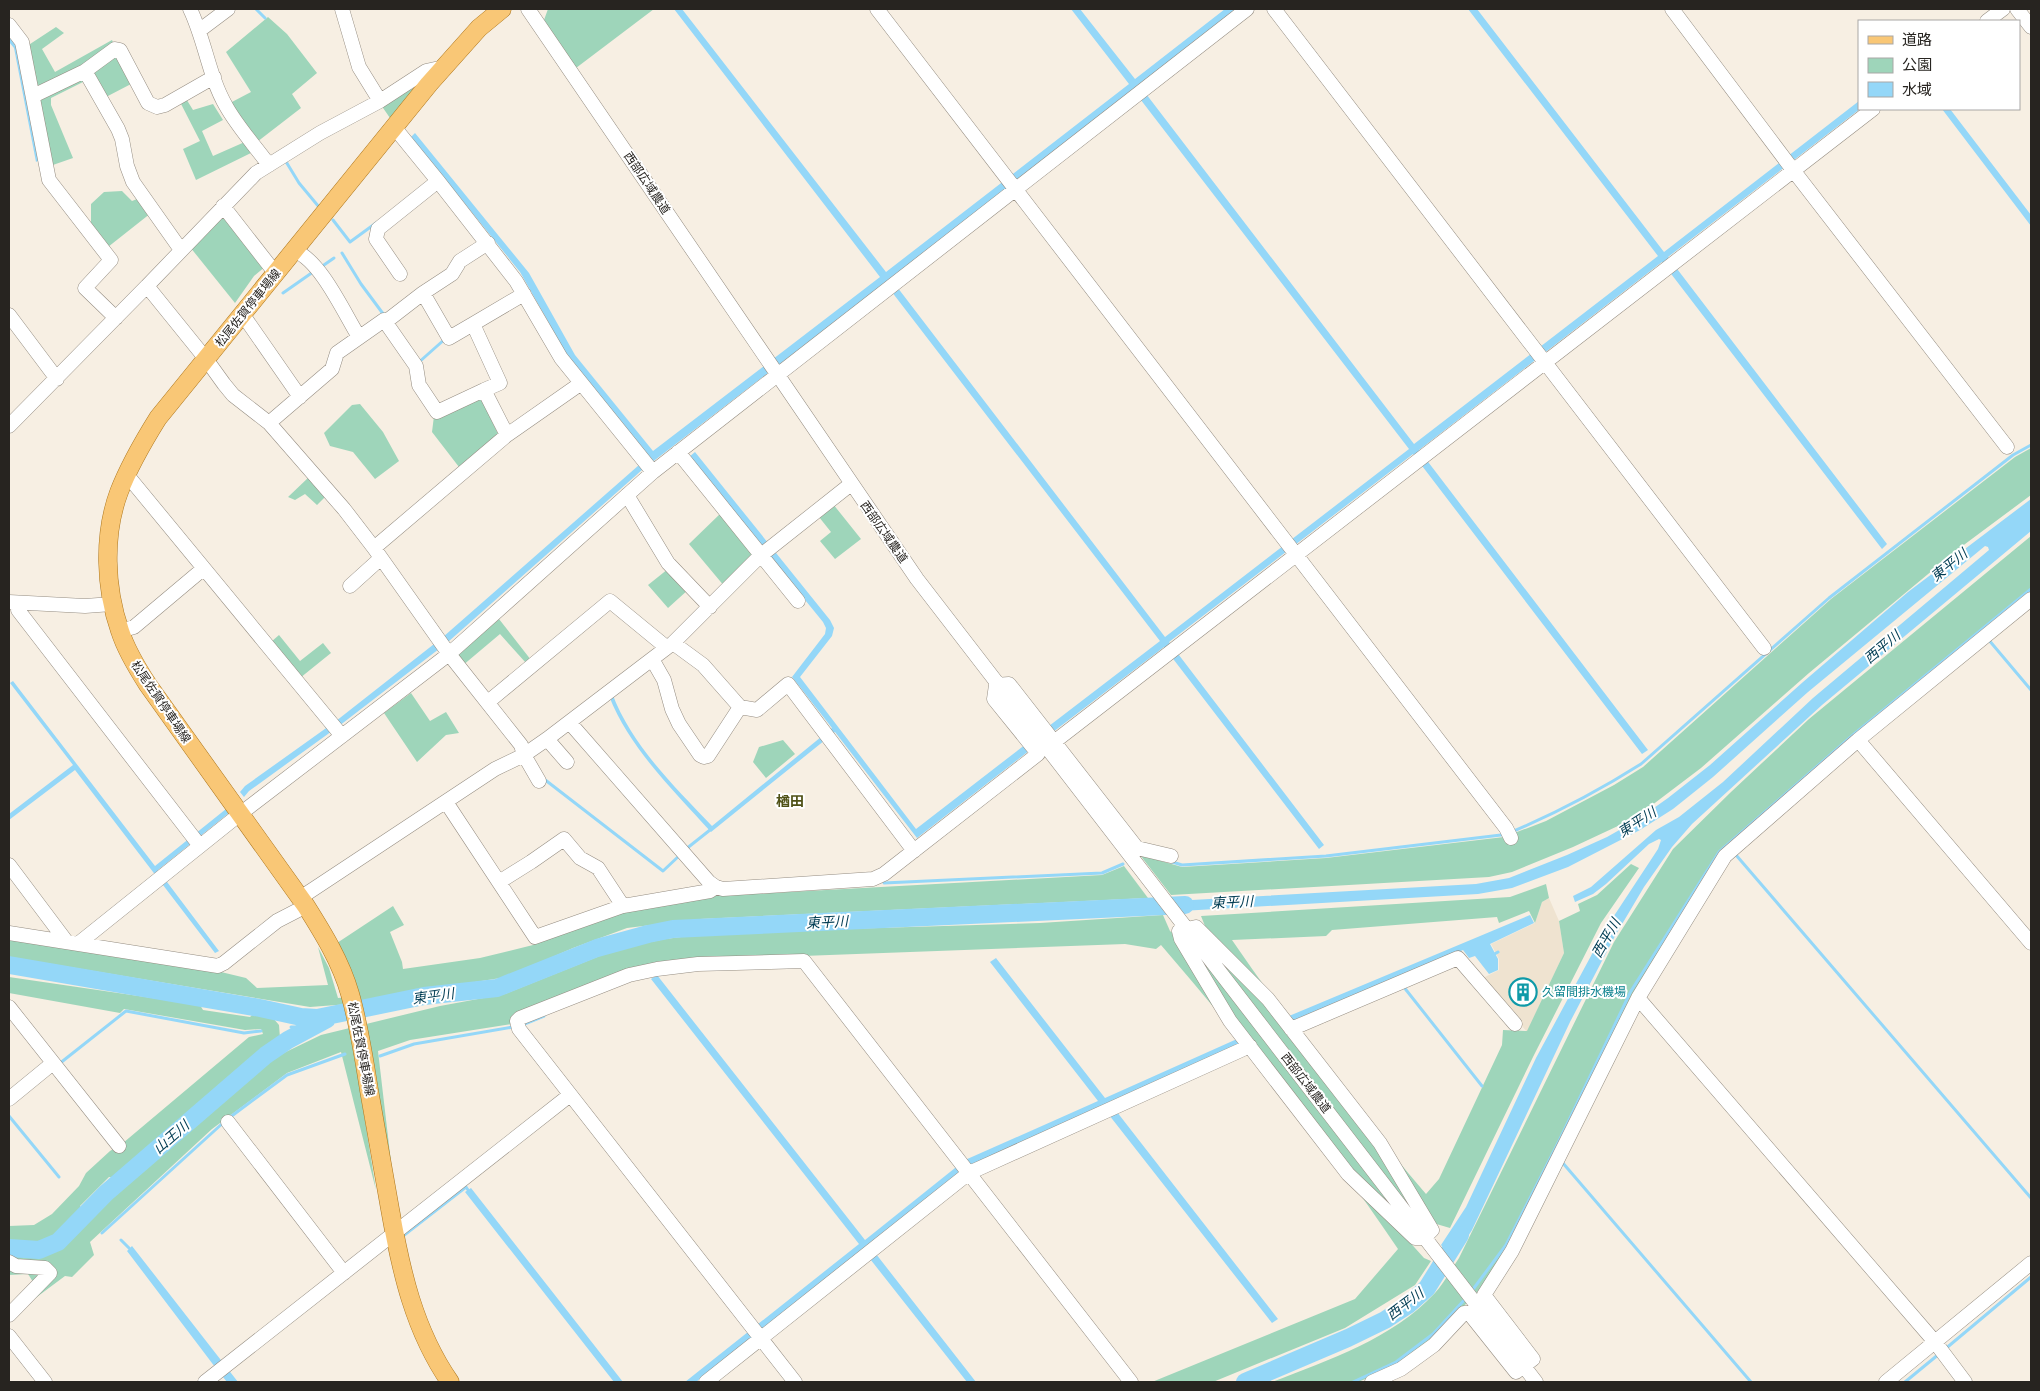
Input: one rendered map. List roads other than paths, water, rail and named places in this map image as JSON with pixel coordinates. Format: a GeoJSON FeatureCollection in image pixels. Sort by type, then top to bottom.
{"type":"FeatureCollection","features":[{"type":"Feature","properties":{"kind":"main road","name":"松尾佐賀停車場線"},"geometry":{"type":"LineString","coordinates":[[450,1382],[427,1341],[411,1304],[400,1267],[360,1036],[350,992],[328,943],[303,902],[148,685],[129,654],[119,631],[112,604],[108,541],[119,492],[138,451],[158,418],[444,67],[479,28],[502,9]]}},
{"type":"Feature","properties":{"kind":"street"},"geometry":{"type":"LineString","coordinates":[[190,9],[200,30],[214,77],[226,106],[268,165]]}},
{"type":"Feature","properties":{"kind":"street"},"geometry":{"type":"LineString","coordinates":[[200,30],[228,9]]}},
{"type":"Feature","properties":{"kind":"street"},"geometry":{"type":"LineString","coordinates":[[342,9],[359,67],[380,101]]}},
{"type":"Feature","properties":{"kind":"street","name":"西部広域農道"},"geometry":{"type":"LineString","coordinates":[[528,9],[917,579],[996,685],[1524,1366]]}},
{"type":"Feature","properties":{"kind":"street"},"geometry":{"type":"LineString","coordinates":[[877,9],[1500,820],[1511,838]]}},
{"type":"Feature","properties":{"kind":"street"},"geometry":{"type":"LineString","coordinates":[[72,942],[160,877],[196,841],[240,814],[337,730],[444,646],[627,495],[648,466],[678,452],[1247,9]]}},
{"type":"Feature","properties":{"kind":"street"},"geometry":{"type":"LineString","coordinates":[[1274,9],[1764,648]]}},
{"type":"Feature","properties":{"kind":"street"},"geometry":{"type":"LineString","coordinates":[[1672,9],[2007,447]]}},
{"type":"Feature","properties":{"kind":"street"},"geometry":{"type":"LineString","coordinates":[[1988,20],[2003,9]]}},
{"type":"Feature","properties":{"kind":"street"},"geometry":{"type":"LineString","coordinates":[[2017,9],[2031,27]]}},
{"type":"Feature","properties":{"kind":"street"},"geometry":{"type":"LineString","coordinates":[[9,25],[22,42],[49,180],[111,260],[85,288],[116,318]]}},
{"type":"Feature","properties":{"kind":"street"},"geometry":{"type":"LineString","coordinates":[[33,96],[85,71],[115,49],[120,50],[148,103],[157,107],[165,105],[214,77]]}},
{"type":"Feature","properties":{"kind":"street"},"geometry":{"type":"LineString","coordinates":[[9,426],[57,379],[248,180],[268,165],[320,133],[380,101],[426,71],[444,67]]}},
{"type":"Feature","properties":{"kind":"street"},"geometry":{"type":"LineString","coordinates":[[85,71],[118,128],[133,182],[181,250]]}},
{"type":"Feature","properties":{"kind":"street"},"geometry":{"type":"LineString","coordinates":[[1054,742],[1171,651],[1290,549],[1420,458],[1540,356],[1669,265],[1789,164],[1871,110]]}},
{"type":"Feature","properties":{"kind":"street"},"geometry":{"type":"LineString","coordinates":[[394,127],[488,243],[524,294],[561,358],[580,384],[648,466]]}},
{"type":"Feature","properties":{"kind":"street"},"geometry":{"type":"LineString","coordinates":[[400,274],[376,239],[378,228],[438,181]]}},
{"type":"Feature","properties":{"kind":"street"},"geometry":{"type":"LineString","coordinates":[[223,206],[276,274]]}},
{"type":"Feature","properties":{"kind":"street"},"geometry":{"type":"LineString","coordinates":[[269,423],[332,370],[337,353],[452,274],[460,261],[488,243]]}},
{"type":"Feature","properties":{"kind":"street"},"geometry":{"type":"LineString","coordinates":[[295,251],[317,266],[359,337]]}},
{"type":"Feature","properties":{"kind":"street"},"geometry":{"type":"LineString","coordinates":[[146,286],[233,395],[269,423],[344,509],[378,553],[444,646],[521,745],[524,755],[539,782]]}},
{"type":"Feature","properties":{"kind":"street"},"geometry":{"type":"LineString","coordinates":[[423,293],[447,335],[473,324],[524,294]]}},
{"type":"Feature","properties":{"kind":"street"},"geometry":{"type":"LineString","coordinates":[[242,315],[300,397]]}},
{"type":"Feature","properties":{"kind":"street"},"geometry":{"type":"LineString","coordinates":[[9,316],[57,379]]}},
{"type":"Feature","properties":{"kind":"street"},"geometry":{"type":"LineString","coordinates":[[386,320],[416,366],[418,385],[437,412],[500,383],[473,324]]}},
{"type":"Feature","properties":{"kind":"street"},"geometry":{"type":"LineString","coordinates":[[350,586],[378,553],[507,435],[580,384]]}},
{"type":"Feature","properties":{"kind":"street"},"geometry":{"type":"LineString","coordinates":[[484,390],[507,435]]}},
{"type":"Feature","properties":{"kind":"street"},"geometry":{"type":"LineString","coordinates":[[678,452],[765,552],[798,601]]}},
{"type":"Feature","properties":{"kind":"street"},"geometry":{"type":"LineString","coordinates":[[127,475],[337,730]]}},
{"type":"Feature","properties":{"kind":"street"},"geometry":{"type":"LineString","coordinates":[[9,933],[72,942],[93,948],[218,966],[224,963],[303,902],[446,802],[495,769],[524,755],[570,723],[670,645],[765,552],[851,484]]}},
{"type":"Feature","properties":{"kind":"street"},"geometry":{"type":"LineString","coordinates":[[627,495],[668,563],[710,607]]}},
{"type":"Feature","properties":{"kind":"street"},"geometry":{"type":"LineString","coordinates":[[119,631],[134,628],[203,568]]}},
{"type":"Feature","properties":{"kind":"street"},"geometry":{"type":"LineString","coordinates":[[1372,1382],[1401,1369],[1434,1345],[1464,1313],[1469,1313],[1516,1372],[1533,1359],[1484,1295],[1512,1251],[1638,998],[1725,856],[1858,740],[2031,599]]}},
{"type":"Feature","properties":{"kind":"street"},"geometry":{"type":"LineString","coordinates":[[488,702],[610,601],[670,645],[703,665],[740,707],[757,710],[788,684],[914,851]]}},
{"type":"Feature","properties":{"kind":"street"},"geometry":{"type":"LineString","coordinates":[[13,602],[85,606],[112,604]]}},
{"type":"Feature","properties":{"kind":"street"},"geometry":{"type":"LineString","coordinates":[[13,602],[196,841]]}},
{"type":"Feature","properties":{"kind":"street"},"geometry":{"type":"LineString","coordinates":[[652,659],[664,680],[672,709],[679,724],[700,755],[708,756],[740,707]]}},
{"type":"Feature","properties":{"kind":"street"},"geometry":{"type":"LineString","coordinates":[[1120,860],[994,699],[996,685],[1008,684],[1137,848],[1172,856]]}},
{"type":"Feature","properties":{"kind":"street"},"geometry":{"type":"LineString","coordinates":[[570,723],[716,888]]}},
{"type":"Feature","properties":{"kind":"street"},"geometry":{"type":"LineString","coordinates":[[548,739],[566,762]]}},
{"type":"Feature","properties":{"kind":"street"},"geometry":{"type":"LineString","coordinates":[[1858,740],[2031,943]]}},
{"type":"Feature","properties":{"kind":"street"},"geometry":{"type":"LineString","coordinates":[[446,802],[535,937],[623,906],[710,891],[716,888],[873,879],[884,874],[1038,754]]}},
{"type":"Feature","properties":{"kind":"street"},"geometry":{"type":"LineString","coordinates":[[499,882],[564,839],[580,858],[598,868],[623,906]]}},
{"type":"Feature","properties":{"kind":"street"},"geometry":{"type":"LineString","coordinates":[[9,865],[72,942]]}},
{"type":"Feature","properties":{"kind":"street"},"geometry":{"type":"LineString","coordinates":[[1196,927],[1268,999],[1380,1143],[1432,1230],[1424,1238],[1415,1238],[1348,1174],[1230,1021],[1181,939],[1179,931],[1186,929],[1196,927]]}},
{"type":"Feature","properties":{"kind":"street"},"geometry":{"type":"LineString","coordinates":[[1291,1029],[1458,958],[1516,1024]]}},
{"type":"Feature","properties":{"kind":"street"},"geometry":{"type":"LineString","coordinates":[[796,1382],[519,1029],[517,1021],[520,1018],[629,975],[657,969],[698,964],[804,961],[1131,1382]]}},
{"type":"Feature","properties":{"kind":"street"},"geometry":{"type":"LineString","coordinates":[[1638,998],[1935,1342],[1965,1382]]}},
{"type":"Feature","properties":{"kind":"street"},"geometry":{"type":"LineString","coordinates":[[9,1007],[119,1146]]}},
{"type":"Feature","properties":{"kind":"street"},"geometry":{"type":"LineString","coordinates":[[706,1382],[969,1173],[1250,1046]]}},
{"type":"Feature","properties":{"kind":"street"},"geometry":{"type":"LineString","coordinates":[[9,1099],[53,1063]]}},
{"type":"Feature","properties":{"kind":"street"},"geometry":{"type":"LineString","coordinates":[[205,1382],[570,1095]]}},
{"type":"Feature","properties":{"kind":"street"},"geometry":{"type":"LineString","coordinates":[[228,1122],[344,1273]]}},
{"type":"Feature","properties":{"kind":"street"},"geometry":{"type":"LineString","coordinates":[[9,1262],[16,1266],[45,1268],[50,1273],[9,1315]]}},
{"type":"Feature","properties":{"kind":"street"},"geometry":{"type":"LineString","coordinates":[[1886,1382],[2031,1263]]}},
{"type":"Feature","properties":{"kind":"street"},"geometry":{"type":"LineString","coordinates":[[9,1336],[44,1382]]}},
{"type":"Feature","properties":{"kind":"street"},"geometry":{"type":"LineString","coordinates":[[1524,1366],[1536,1382]]}},
{"type":"Feature","properties":{"kind":"water"},"geometry":{"type":"Polygon","coordinates":[[[674,9],[682,9],[886,272],[1129,84],[1071,9],[1080,9],[1135,79],[1225,9],[1238,9],[1140,86],[1414,444],[1658,256],[1468,9],[1477,9],[1664,252],[1858,102],[1859,110],[1668,257],[1887,544],[1882,549],[1662,262],[1419,450],[1648,750],[1642,754],[1413,454],[1169,642],[1324,845],[1319,849],[1164,647],[1053,732],[1049,726],[1160,641],[885,283],[642,470],[448,642],[339,726],[249,791],[244,797],[240,792],[245,786],[336,721],[443,637],[647,458],[567,355],[520,272],[411,137],[415,133],[529,273],[575,355],[653,451],[880,277],[674,9]],[[1134,91],[891,279],[1165,637],[1409,449],[1134,91]]]}},
{"type":"Feature","properties":{"kind":"water"},"geometry":{"type":"Polygon","coordinates":[[[9,36],[16,46],[39,160],[36,162],[14,48],[9,42],[9,36]]]}},
{"type":"Feature","properties":{"kind":"water"},"geometry":{"type":"Polygon","coordinates":[[[1943,110],[1951,110],[2031,215],[2031,226],[1943,110]]]}},
{"type":"Feature","properties":{"kind":"water"},"geometry":{"type":"Polygon","coordinates":[[[695,452],[830,620],[834,628],[832,636],[800,677],[916,829],[1026,744],[1030,750],[917,838],[835,732],[711,832],[640,751],[618,715],[609,696],[612,693],[620,712],[642,748],[712,826],[832,728],[792,677],[825,634],[826,628],[689,457],[695,452]]]}},
{"type":"Feature","properties":{"kind":"water"},"geometry":{"type":"Polygon","coordinates":[[[2031,499],[2031,531],[1822,705],[1692,824],[1672,847],[1644,887],[1615,936],[1570,1022],[1472,1230],[1453,1260],[1441,1245],[1466,1207],[1536,1058],[1606,928],[1658,849],[1661,840],[1659,839],[1649,844],[1593,894],[1575,902],[1573,896],[1591,887],[1656,830],[1679,817],[1723,782],[1813,698],[1989,550],[1988,547],[1985,546],[1808,692],[1713,777],[1673,809],[1640,830],[1568,867],[1512,888],[1478,894],[1181,911],[1174,901],[1476,884],[1509,878],[1607,837],[1637,820],[1710,765],[1908,592],[2031,499]]]}},
{"type":"Feature","properties":{"kind":"water"},"geometry":{"type":"Polygon","coordinates":[[[13,681],[155,866],[226,809],[229,813],[158,870],[219,951],[215,953],[75,770],[9,820],[9,814],[73,765],[10,683],[13,681]]]}},
{"type":"Feature","properties":{"kind":"water"},"geometry":{"type":"Polygon","coordinates":[[[1530,915],[1534,923],[1490,944],[1498,959],[1498,970],[1489,974],[1475,956],[1469,958],[1463,950],[1292,1022],[1289,1016],[1530,915]]]}},
{"type":"Feature","properties":{"kind":"water"},"geometry":{"type":"Polygon","coordinates":[[[996,958],[1105,1098],[1237,1039],[1240,1045],[1110,1103],[1278,1319],[1272,1323],[1102,1106],[969,1166],[869,1245],[976,1382],[967,1382],[863,1250],[696,1382],[685,1382],[859,1244],[651,979],[657,975],[865,1240],[965,1160],[1098,1101],[990,962],[996,958]]]}},
{"type":"Feature","properties":{"kind":"water"},"geometry":{"type":"Polygon","coordinates":[[[471,1188],[623,1382],[614,1382],[465,1192],[471,1188]]]}},
{"type":"Feature","properties":{"kind":"water"},"geometry":{"type":"Polygon","coordinates":[[[132,1246],[238,1382],[227,1382],[215,1367],[127,1251],[132,1246]]]}},
{"type":"Feature","properties":{"kind":"waterway"},"geometry":{"type":"LineString","coordinates":[[256,9],[265,18]]}},
{"type":"Feature","properties":{"kind":"waterway"},"geometry":{"type":"LineString","coordinates":[[285,160],[299,183],[319,207]]}},
{"type":"Feature","properties":{"kind":"waterway"},"geometry":{"type":"LineString","coordinates":[[333,220],[350,242],[376,223]]}},
{"type":"Feature","properties":{"kind":"waterway"},"geometry":{"type":"LineString","coordinates":[[342,253],[361,284],[384,315]]}},
{"type":"Feature","properties":{"kind":"waterway"},"geometry":{"type":"LineString","coordinates":[[321,267],[334,258]]}},
{"type":"Feature","properties":{"kind":"waterway"},"geometry":{"type":"LineString","coordinates":[[283,293],[313,272]]}},
{"type":"Feature","properties":{"kind":"waterway"},"geometry":{"type":"LineString","coordinates":[[418,363],[445,339]]}},
{"type":"Feature","properties":{"kind":"waterway"},"geometry":{"type":"LineString","coordinates":[[1514,831],[1579,800],[1641,764],[1829,598],[2013,455],[2031,445]]}},
{"type":"Feature","properties":{"kind":"waterway"},"geometry":{"type":"LineString","coordinates":[[1471,1292],[1506,1245],[1559,1141],[1631,991],[1719,852],[1853,735],[2031,589]]}},
{"type":"Feature","properties":{"kind":"waterway"},"geometry":{"type":"LineString","coordinates":[[1988,639],[2031,690]]}},
{"type":"Feature","properties":{"kind":"waterway"},"geometry":{"type":"LineString","coordinates":[[544,779],[663,871],[680,855]]}},
{"type":"Feature","properties":{"kind":"waterway"},"geometry":{"type":"LineString","coordinates":[[686,849],[710,830]]}},
{"type":"Feature","properties":{"kind":"waterway"},"geometry":{"type":"LineString","coordinates":[[1169,861],[1182,865],[1326,856],[1501,835]]}},
{"type":"Feature","properties":{"kind":"waterway"},"geometry":{"type":"LineString","coordinates":[[1736,855],[2031,1198]]}},
{"type":"Feature","properties":{"kind":"waterway"},"geometry":{"type":"LineString","coordinates":[[884,883],[1102,873],[1123,864]]}},
{"type":"Feature","properties":{"kind":"waterway","name":"東平川"},"geometry":{"type":"LineString","coordinates":[[9,965],[260,1008],[301,1017],[317,1018],[424,996],[497,988],[597,948],[673,929],[1185,905]]}},
{"type":"Feature","properties":{"kind":"waterway"},"geometry":{"type":"LineString","coordinates":[[1491,956],[1498,952]]}},
{"type":"Feature","properties":{"kind":"waterway"},"geometry":{"type":"LineString","coordinates":[[1403,986],[1482,1086]]}},
{"type":"Feature","properties":{"kind":"waterway"},"geometry":{"type":"LineString","coordinates":[[59,1064],[126,1011],[244,1033],[261,1031]]}},
{"type":"Feature","properties":{"kind":"waterway"},"geometry":{"type":"LineString","coordinates":[[522,1025],[544,1016]]}},
{"type":"Feature","properties":{"kind":"waterway","name":"山王川"},"geometry":{"type":"LineString","coordinates":[[9,1248],[39,1250],[58,1242],[106,1193],[266,1055],[288,1040],[327,1019]]}},
{"type":"Feature","properties":{"kind":"waterway"},"geometry":{"type":"LineString","coordinates":[[291,1027],[311,1027]]}},
{"type":"Feature","properties":{"kind":"waterway"},"geometry":{"type":"LineString","coordinates":[[380,1056],[414,1044],[513,1027]]}},
{"type":"Feature","properties":{"kind":"waterway"},"geometry":{"type":"LineString","coordinates":[[229,1118],[287,1075],[345,1054]]}},
{"type":"Feature","properties":{"kind":"waterway"},"geometry":{"type":"LineString","coordinates":[[9,1116],[59,1177]]}},
{"type":"Feature","properties":{"kind":"waterway"},"geometry":{"type":"LineString","coordinates":[[102,1233],[224,1122]]}},
{"type":"Feature","properties":{"kind":"waterway"},"geometry":{"type":"LineString","coordinates":[[1562,1162],[1751,1382]]}},
{"type":"Feature","properties":{"kind":"waterway"},"geometry":{"type":"LineString","coordinates":[[403,1236],[466,1187],[468,1190]]}},
{"type":"Feature","properties":{"kind":"waterway","name":"西平川"},"geometry":{"type":"LineString","coordinates":[[1245,1382],[1348,1338],[1385,1320],[1408,1305],[1427,1288],[1460,1235]]}},
{"type":"Feature","properties":{"kind":"waterway"},"geometry":{"type":"LineString","coordinates":[[121,1240],[130,1249]]}},
{"type":"Feature","properties":{"kind":"waterway"},"geometry":{"type":"LineString","coordinates":[[1944,1350],[2031,1277]]}},
{"type":"Feature","properties":{"kind":"waterway"},"geometry":{"type":"LineString","coordinates":[[1353,1382],[1396,1362],[1433,1334],[1467,1297]]}},
{"type":"Feature","properties":{"kind":"waterway"},"geometry":{"type":"LineString","coordinates":[[1905,1382],[1939,1354]]}},
{"type":"Feature","properties":{"kind":"place","name":"久留間排水機場"},"geometry":{"type":"Point","coordinates":[1523,992]}},
{"type":"Feature","properties":{"kind":"district","name":"楢田"},"geometry":{"type":"Point","coordinates":[790,801]}}]}
